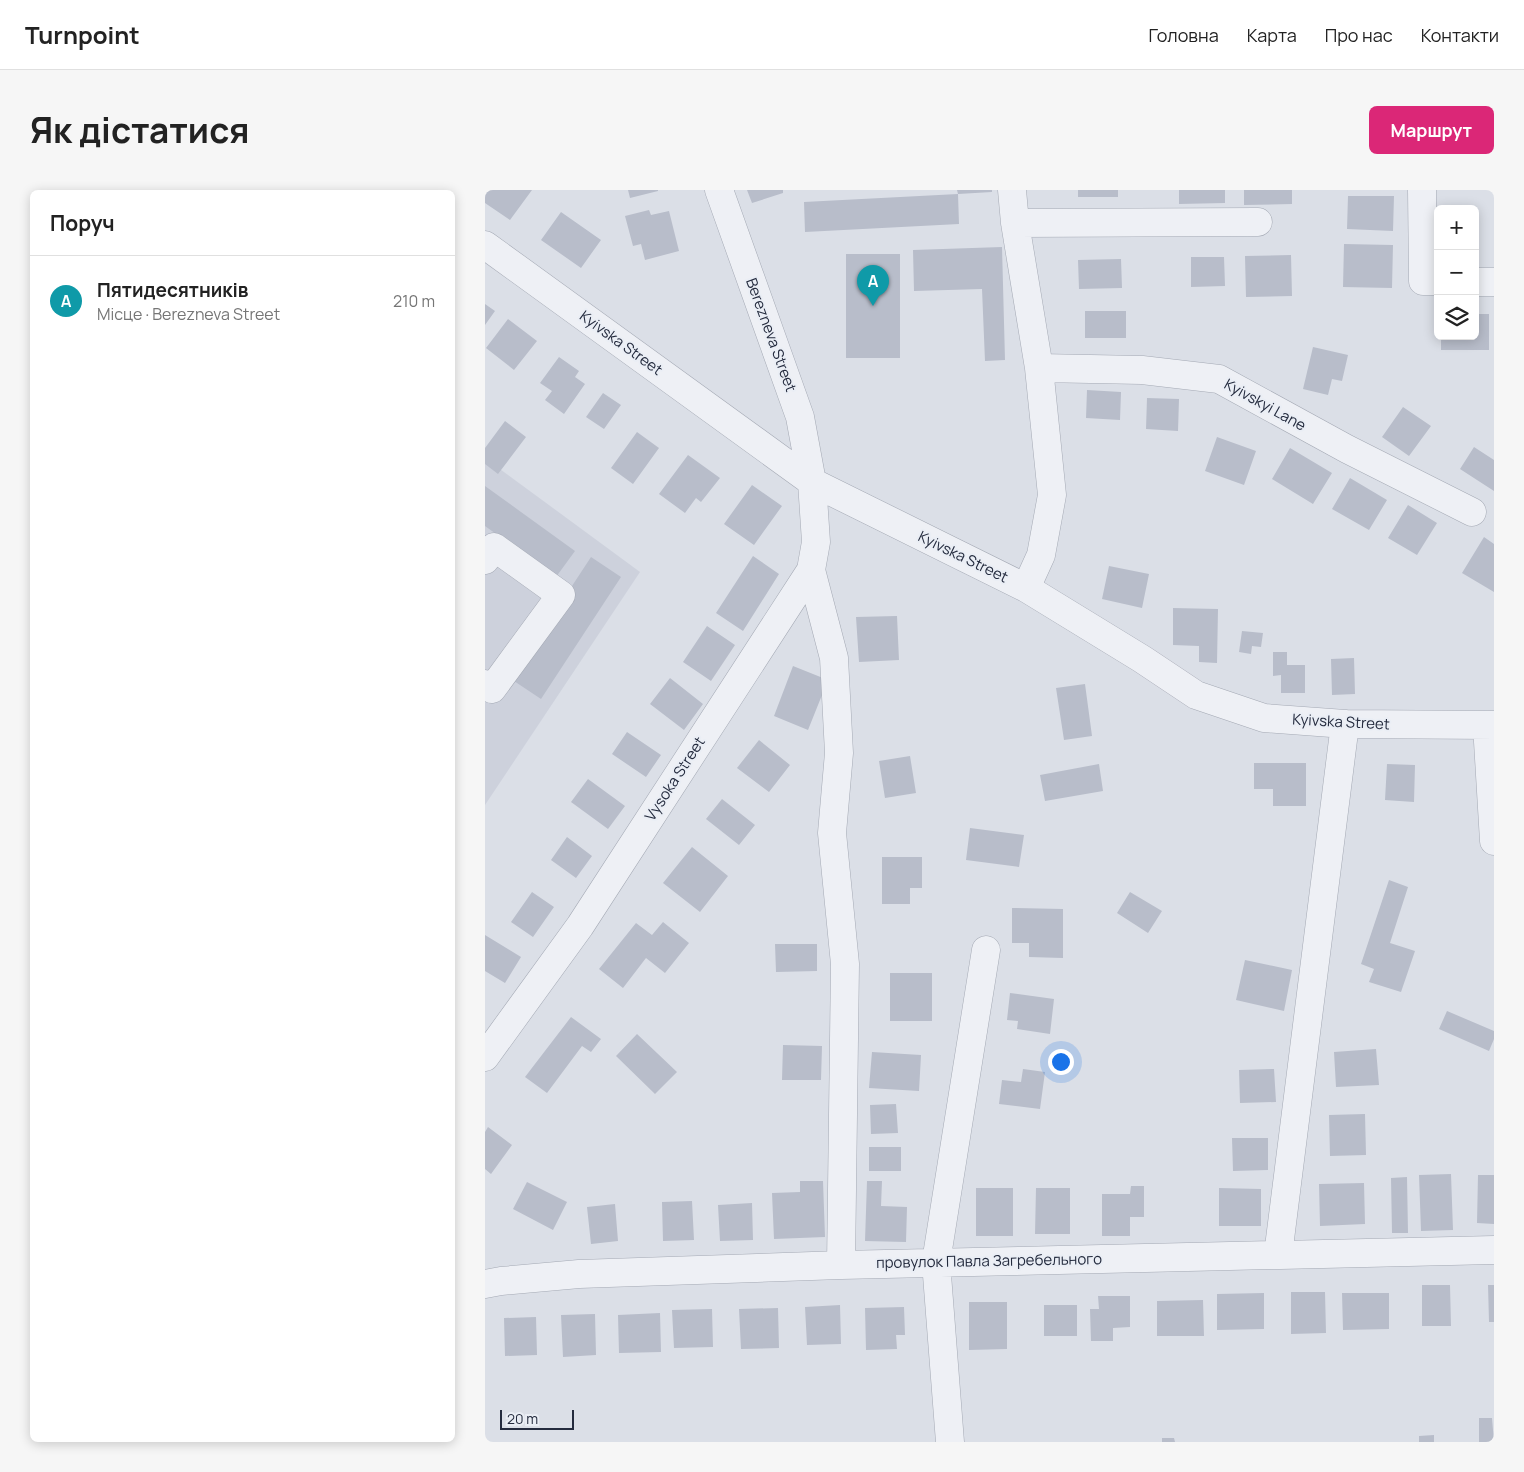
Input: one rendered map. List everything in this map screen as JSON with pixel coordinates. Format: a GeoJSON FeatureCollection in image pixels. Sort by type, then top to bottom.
{"type":"FeatureCollection","features":[{"type":"Feature","properties":{"kind":"street","name":"Berezneva Street"},"geometry":{"type":"LineString","coordinates":[[719,190],[800,417],[812,482]]}},
{"type":"Feature","properties":{"kind":"street"},"geometry":{"type":"LineString","coordinates":[[1012,190],[1015,223],[1039,368],[1052,496],[1041,555],[1026,588]]}},
{"type":"Feature","properties":{"kind":"street"},"geometry":{"type":"LineString","coordinates":[[1422,190],[1423,281],[1434,282]]}},
{"type":"Feature","properties":{"kind":"street"},"geometry":{"type":"LineString","coordinates":[[1015,223],[1258,222]]}},
{"type":"Feature","properties":{"kind":"street","name":"Kyivska Street"},"geometry":{"type":"LineString","coordinates":[[485,245],[812,482],[1026,588],[1197,695],[1264,718],[1345,724],[1491,725]]}},
{"type":"Feature","properties":{"kind":"street"},"geometry":{"type":"LineString","coordinates":[[1479,282],[1494,282]]}},
{"type":"Feature","properties":{"kind":"street","name":"Kyivskyi Lane"},"geometry":{"type":"LineString","coordinates":[[1039,368],[1142,370],[1219,379],[1347,450],[1472,512]]}},
{"type":"Feature","properties":{"kind":"street","name":"Vysoka Street"},"geometry":{"type":"LineString","coordinates":[[485,1057],[580,926],[811,570],[817,542],[812,482]]}},
{"type":"Feature","properties":{"kind":"street"},"geometry":{"type":"LineString","coordinates":[[485,560],[495,546],[561,595],[492,689],[485,684]]}},
{"type":"Feature","properties":{"kind":"street"},"geometry":{"type":"LineString","coordinates":[[811,570],[834,658],[839,753],[832,833],[845,964],[841,1264]]}},
{"type":"Feature","properties":{"kind":"street"},"geometry":{"type":"LineString","coordinates":[[1278,1255],[1345,724]]}},
{"type":"Feature","properties":{"kind":"street"},"geometry":{"type":"LineString","coordinates":[[1491,725],[1494,840]]}},
{"type":"Feature","properties":{"kind":"street"},"geometry":{"type":"LineString","coordinates":[[950,1442],[936,1262],[986,950]]}},
{"type":"Feature","properties":{"kind":"street","name":"провулок Павла Загребельного"},"geometry":{"type":"LineString","coordinates":[[485,1284],[579,1274],[841,1264],[1494,1250]]}},
{"type":"Feature","properties":{"kind":"shaded area"},"geometry":{"type":"Polygon","coordinates":[[[485,458],[640,572],[485,805],[485,458]]]}},
{"type":"Feature","properties":{"kind":"building"},"geometry":{"type":"Polygon","coordinates":[[[485,190],[532,190],[510,220],[485,203],[485,190]]]}},
{"type":"Feature","properties":{"kind":"building"},"geometry":{"type":"Polygon","coordinates":[[[628,190],[658,190],[658,191],[630,198],[628,190]]]}},
{"type":"Feature","properties":{"kind":"building"},"geometry":{"type":"Polygon","coordinates":[[[747,190],[783,190],[783,193],[752,203],[747,190]]]}},
{"type":"Feature","properties":{"kind":"building"},"geometry":{"type":"Polygon","coordinates":[[[957,190],[992,190],[992,192],[958,194],[957,190]]]}},
{"type":"Feature","properties":{"kind":"building"},"geometry":{"type":"Polygon","coordinates":[[[1078,190],[1118,190],[1118,197],[1078,197],[1078,190]]]}},
{"type":"Feature","properties":{"kind":"building"},"geometry":{"type":"Polygon","coordinates":[[[1179,190],[1225,190],[1225,203],[1179,204],[1179,190]]]}},
{"type":"Feature","properties":{"kind":"building"},"geometry":{"type":"Polygon","coordinates":[[[1244,190],[1292,190],[1292,204],[1244,205],[1244,190]]]}},
{"type":"Feature","properties":{"kind":"building"},"geometry":{"type":"Polygon","coordinates":[[[958,194],[959,224],[805,232],[804,202],[958,194]]]}},
{"type":"Feature","properties":{"kind":"building"},"geometry":{"type":"Polygon","coordinates":[[[1348,196],[1394,196],[1393,231],[1347,229],[1348,196]]]}},
{"type":"Feature","properties":{"kind":"building"},"geometry":{"type":"Polygon","coordinates":[[[649,210],[651,215],[669,211],[679,251],[645,260],[641,244],[633,246],[625,216],[649,210]]]}},
{"type":"Feature","properties":{"kind":"building"},"geometry":{"type":"Polygon","coordinates":[[[561,212],[601,240],[581,268],[541,240],[561,212]]]}},
{"type":"Feature","properties":{"kind":"building"},"geometry":{"type":"Polygon","coordinates":[[[1344,244],[1393,245],[1392,288],[1343,287],[1344,244]]]}},
{"type":"Feature","properties":{"kind":"building"},"geometry":{"type":"Polygon","coordinates":[[[1002,247],[1005,360],[985,361],[982,289],[914,291],[913,250],[1002,247]]]}},
{"type":"Feature","properties":{"kind":"building"},"geometry":{"type":"Polygon","coordinates":[[[846,254],[900,254],[900,358],[846,358],[846,254]]]}},
{"type":"Feature","properties":{"kind":"building"},"geometry":{"type":"Polygon","coordinates":[[[1291,255],[1292,296],[1246,297],[1245,256],[1291,255]]]}},
{"type":"Feature","properties":{"kind":"building"},"geometry":{"type":"Polygon","coordinates":[[[1191,257],[1224,257],[1225,286],[1191,287],[1191,257]]]}},
{"type":"Feature","properties":{"kind":"building"},"geometry":{"type":"Polygon","coordinates":[[[1121,259],[1122,288],[1079,289],[1078,260],[1121,259]]]}},
{"type":"Feature","properties":{"kind":"building"},"geometry":{"type":"Polygon","coordinates":[[[485,304],[495,311],[485,325],[485,304]]]}},
{"type":"Feature","properties":{"kind":"building"},"geometry":{"type":"Polygon","coordinates":[[[1085,311],[1126,311],[1126,338],[1085,338],[1085,311]]]}},
{"type":"Feature","properties":{"kind":"building"},"geometry":{"type":"Polygon","coordinates":[[[1479,314],[1489,314],[1489,350],[1441,350],[1441,340],[1479,340],[1479,314]]]}},
{"type":"Feature","properties":{"kind":"building"},"geometry":{"type":"Polygon","coordinates":[[[508,319],[537,341],[514,370],[486,348],[508,319]]]}},
{"type":"Feature","properties":{"kind":"building"},"geometry":{"type":"Polygon","coordinates":[[[1313,347],[1348,355],[1342,381],[1332,379],[1328,395],[1303,389],[1313,347]]]}},
{"type":"Feature","properties":{"kind":"building"},"geometry":{"type":"Polygon","coordinates":[[[559,357],[579,371],[575,377],[585,384],[564,414],[545,400],[552,391],[540,383],[559,357]]]}},
{"type":"Feature","properties":{"kind":"building"},"geometry":{"type":"Polygon","coordinates":[[[1087,390],[1121,392],[1120,420],[1086,418],[1087,390]]]}},
{"type":"Feature","properties":{"kind":"building"},"geometry":{"type":"Polygon","coordinates":[[[603,393],[621,405],[604,429],[586,417],[603,393]]]}},
{"type":"Feature","properties":{"kind":"building"},"geometry":{"type":"Polygon","coordinates":[[[1147,398],[1179,399],[1178,431],[1146,429],[1147,398]]]}},
{"type":"Feature","properties":{"kind":"building"},"geometry":{"type":"Polygon","coordinates":[[[1403,407],[1431,426],[1409,456],[1382,437],[1403,407]]]}},
{"type":"Feature","properties":{"kind":"building"},"geometry":{"type":"Polygon","coordinates":[[[505,421],[526,437],[498,474],[485,464],[485,448],[505,421]]]}},
{"type":"Feature","properties":{"kind":"building"},"geometry":{"type":"Polygon","coordinates":[[[637,432],[659,448],[633,484],[611,468],[637,432]]]}},
{"type":"Feature","properties":{"kind":"building"},"geometry":{"type":"Polygon","coordinates":[[[1217,437],[1256,451],[1244,485],[1205,471],[1217,437]]]}},
{"type":"Feature","properties":{"kind":"building"},"geometry":{"type":"Polygon","coordinates":[[[1474,447],[1494,460],[1494,491],[1460,469],[1474,447]]]}},
{"type":"Feature","properties":{"kind":"building"},"geometry":{"type":"Polygon","coordinates":[[[1290,448],[1332,473],[1313,504],[1272,479],[1290,448]]]}},
{"type":"Feature","properties":{"kind":"building"},"geometry":{"type":"Polygon","coordinates":[[[688,455],[720,478],[701,502],[696,498],[685,513],[659,494],[688,455]]]}},
{"type":"Feature","properties":{"kind":"building"},"geometry":{"type":"Polygon","coordinates":[[[1350,478],[1387,500],[1369,530],[1332,509],[1350,478]]]}},
{"type":"Feature","properties":{"kind":"building"},"geometry":{"type":"Polygon","coordinates":[[[752,485],[782,506],[754,545],[724,524],[752,485]]]}},
{"type":"Feature","properties":{"kind":"building"},"geometry":{"type":"Polygon","coordinates":[[[485,486],[575,551],[556,577],[485,526],[485,486]]]}},
{"type":"Feature","properties":{"kind":"building"},"geometry":{"type":"Polygon","coordinates":[[[1408,505],[1437,523],[1417,555],[1388,538],[1408,505]]]}},
{"type":"Feature","properties":{"kind":"building"},"geometry":{"type":"Polygon","coordinates":[[[1484,537],[1494,544],[1494,592],[1462,573],[1484,537]]]}},
{"type":"Feature","properties":{"kind":"building"},"geometry":{"type":"Polygon","coordinates":[[[753,556],[779,574],[743,631],[716,613],[753,556]]]}},
{"type":"Feature","properties":{"kind":"building"},"geometry":{"type":"Polygon","coordinates":[[[591,557],[621,577],[541,699],[511,679],[591,557]]]}},
{"type":"Feature","properties":{"kind":"building"},"geometry":{"type":"Polygon","coordinates":[[[1109,566],[1149,574],[1142,608],[1102,599],[1109,566]]]}},
{"type":"Feature","properties":{"kind":"building"},"geometry":{"type":"Polygon","coordinates":[[[1173,608],[1218,609],[1217,663],[1199,662],[1199,646],[1173,645],[1173,608]]]}},
{"type":"Feature","properties":{"kind":"building"},"geometry":{"type":"Polygon","coordinates":[[[897,616],[899,660],[859,662],[856,617],[897,616]]]}},
{"type":"Feature","properties":{"kind":"building"},"geometry":{"type":"Polygon","coordinates":[[[707,626],[735,645],[711,681],[683,662],[707,626]]]}},
{"type":"Feature","properties":{"kind":"building"},"geometry":{"type":"Polygon","coordinates":[[[1242,631],[1263,633],[1261,647],[1252,646],[1251,654],[1239,652],[1242,631]]]}},
{"type":"Feature","properties":{"kind":"building"},"geometry":{"type":"Polygon","coordinates":[[[1273,652],[1287,652],[1287,665],[1305,665],[1305,693],[1281,693],[1281,675],[1273,676],[1273,652]]]}},
{"type":"Feature","properties":{"kind":"building"},"geometry":{"type":"Polygon","coordinates":[[[1354,658],[1355,694],[1332,695],[1331,659],[1354,658]]]}},
{"type":"Feature","properties":{"kind":"building"},"geometry":{"type":"Polygon","coordinates":[[[793,666],[828,680],[808,730],[774,716],[793,666]]]}},
{"type":"Feature","properties":{"kind":"building"},"geometry":{"type":"Polygon","coordinates":[[[670,678],[703,704],[684,730],[650,704],[670,678]]]}},
{"type":"Feature","properties":{"kind":"building"},"geometry":{"type":"Polygon","coordinates":[[[1085,684],[1092,736],[1064,740],[1056,688],[1085,684]]]}},
{"type":"Feature","properties":{"kind":"building"},"geometry":{"type":"Polygon","coordinates":[[[627,732],[661,755],[646,777],[612,754],[627,732]]]}},
{"type":"Feature","properties":{"kind":"building"},"geometry":{"type":"Polygon","coordinates":[[[759,740],[790,765],[769,792],[737,768],[759,740]]]}},
{"type":"Feature","properties":{"kind":"building"},"geometry":{"type":"Polygon","coordinates":[[[910,756],[916,793],[885,798],[879,761],[910,756]]]}},
{"type":"Feature","properties":{"kind":"building"},"geometry":{"type":"Polygon","coordinates":[[[1254,763],[1306,763],[1306,806],[1273,806],[1273,789],[1254,789],[1254,763]]]}},
{"type":"Feature","properties":{"kind":"building"},"geometry":{"type":"Polygon","coordinates":[[[1099,764],[1103,791],[1045,801],[1040,775],[1099,764]]]}},
{"type":"Feature","properties":{"kind":"building"},"geometry":{"type":"Polygon","coordinates":[[[1387,764],[1415,765],[1414,802],[1385,800],[1387,764]]]}},
{"type":"Feature","properties":{"kind":"building"},"geometry":{"type":"Polygon","coordinates":[[[588,779],[625,806],[608,829],[571,802],[588,779]]]}},
{"type":"Feature","properties":{"kind":"building"},"geometry":{"type":"Polygon","coordinates":[[[722,799],[755,825],[739,845],[706,819],[722,799]]]}},
{"type":"Feature","properties":{"kind":"building"},"geometry":{"type":"Polygon","coordinates":[[[970,828],[1024,835],[1019,867],[966,860],[970,828]]]}},
{"type":"Feature","properties":{"kind":"building"},"geometry":{"type":"Polygon","coordinates":[[[567,837],[592,856],[576,878],[551,860],[567,837]]]}},
{"type":"Feature","properties":{"kind":"building"},"geometry":{"type":"Polygon","coordinates":[[[692,847],[728,876],[700,912],[663,883],[692,847]]]}},
{"type":"Feature","properties":{"kind":"building"},"geometry":{"type":"Polygon","coordinates":[[[882,857],[922,857],[922,888],[910,888],[910,904],[882,904],[882,857]]]}},
{"type":"Feature","properties":{"kind":"building"},"geometry":{"type":"Polygon","coordinates":[[[1389,880],[1408,887],[1390,943],[1415,951],[1401,992],[1369,982],[1374,969],[1361,964],[1389,880]]]}},
{"type":"Feature","properties":{"kind":"building"},"geometry":{"type":"Polygon","coordinates":[[[532,892],[554,907],[533,937],[511,922],[532,892]]]}},
{"type":"Feature","properties":{"kind":"building"},"geometry":{"type":"Polygon","coordinates":[[[1130,892],[1162,911],[1148,933],[1117,913],[1130,892]]]}},
{"type":"Feature","properties":{"kind":"building"},"geometry":{"type":"Polygon","coordinates":[[[1012,908],[1063,909],[1063,958],[1029,957],[1029,943],[1012,943],[1012,908]]]}},
{"type":"Feature","properties":{"kind":"building"},"geometry":{"type":"Polygon","coordinates":[[[663,922],[689,943],[665,973],[646,958],[623,988],[599,969],[636,923],[652,935],[663,922]]]}},
{"type":"Feature","properties":{"kind":"building"},"geometry":{"type":"Polygon","coordinates":[[[485,935],[521,957],[505,983],[485,971],[485,935]]]}},
{"type":"Feature","properties":{"kind":"building"},"geometry":{"type":"Polygon","coordinates":[[[775,944],[817,944],[817,971],[776,972],[775,944]]]}},
{"type":"Feature","properties":{"kind":"building"},"geometry":{"type":"Polygon","coordinates":[[[1245,960],[1292,970],[1284,1011],[1236,1000],[1245,960]]]}},
{"type":"Feature","properties":{"kind":"building"},"geometry":{"type":"Polygon","coordinates":[[[890,973],[932,973],[932,1021],[890,1021],[890,973]]]}},
{"type":"Feature","properties":{"kind":"building"},"geometry":{"type":"Polygon","coordinates":[[[1010,993],[1054,999],[1050,1034],[1017,1029],[1018,1021],[1007,1020],[1010,993]]]}},
{"type":"Feature","properties":{"kind":"building"},"geometry":{"type":"Polygon","coordinates":[[[1447,1011],[1494,1031],[1494,1039],[1489,1051],[1439,1029],[1447,1011]]]}},
{"type":"Feature","properties":{"kind":"building"},"geometry":{"type":"Polygon","coordinates":[[[571,1017],[601,1039],[591,1052],[582,1046],[547,1093],[525,1077],[571,1017]]]}},
{"type":"Feature","properties":{"kind":"building"},"geometry":{"type":"Polygon","coordinates":[[[637,1034],[677,1072],[655,1094],[616,1056],[637,1034]]]}},
{"type":"Feature","properties":{"kind":"building"},"geometry":{"type":"Polygon","coordinates":[[[783,1045],[822,1046],[821,1080],[782,1080],[783,1045]]]}},
{"type":"Feature","properties":{"kind":"building"},"geometry":{"type":"Polygon","coordinates":[[[1376,1049],[1379,1085],[1336,1087],[1334,1052],[1376,1049]]]}},
{"type":"Feature","properties":{"kind":"building"},"geometry":{"type":"Polygon","coordinates":[[[872,1052],[921,1055],[919,1091],[869,1088],[872,1052]]]}},
{"type":"Feature","properties":{"kind":"building"},"geometry":{"type":"Polygon","coordinates":[[[1023,1069],[1045,1072],[1040,1109],[999,1104],[1002,1080],[1021,1082],[1023,1069]]]}},
{"type":"Feature","properties":{"kind":"building"},"geometry":{"type":"Polygon","coordinates":[[[1274,1069],[1276,1102],[1240,1103],[1239,1070],[1274,1069]]]}},
{"type":"Feature","properties":{"kind":"building"},"geometry":{"type":"Polygon","coordinates":[[[896,1104],[898,1133],[871,1134],[870,1105],[896,1104]]]}},
{"type":"Feature","properties":{"kind":"building"},"geometry":{"type":"Polygon","coordinates":[[[1365,1114],[1366,1155],[1330,1156],[1329,1115],[1365,1114]]]}},
{"type":"Feature","properties":{"kind":"building"},"geometry":{"type":"Polygon","coordinates":[[[488,1127],[512,1145],[491,1174],[485,1169],[485,1132],[488,1127]]]}},
{"type":"Feature","properties":{"kind":"building"},"geometry":{"type":"Polygon","coordinates":[[[1232,1138],[1268,1138],[1268,1170],[1233,1171],[1232,1138]]]}},
{"type":"Feature","properties":{"kind":"building"},"geometry":{"type":"Polygon","coordinates":[[[869,1147],[901,1147],[901,1171],[869,1171],[869,1147]]]}},
{"type":"Feature","properties":{"kind":"building"},"geometry":{"type":"Polygon","coordinates":[[[1451,1174],[1453,1230],[1421,1231],[1419,1175],[1451,1174]]]}},
{"type":"Feature","properties":{"kind":"building"},"geometry":{"type":"Polygon","coordinates":[[[1478,1175],[1494,1175],[1494,1224],[1477,1223],[1478,1175]]]}},
{"type":"Feature","properties":{"kind":"building"},"geometry":{"type":"Polygon","coordinates":[[[1407,1177],[1408,1233],[1392,1233],[1391,1178],[1407,1177]]]}},
{"type":"Feature","properties":{"kind":"building"},"geometry":{"type":"Polygon","coordinates":[[[800,1181],[823,1181],[825,1237],[774,1239],[772,1193],[800,1192],[800,1181]]]}},
{"type":"Feature","properties":{"kind":"building"},"geometry":{"type":"Polygon","coordinates":[[[867,1181],[882,1181],[881,1206],[907,1207],[906,1242],[865,1241],[867,1181]]]}},
{"type":"Feature","properties":{"kind":"building"},"geometry":{"type":"Polygon","coordinates":[[[527,1182],[567,1202],[553,1230],[513,1209],[527,1182]]]}},
{"type":"Feature","properties":{"kind":"building"},"geometry":{"type":"Polygon","coordinates":[[[1364,1183],[1365,1224],[1320,1226],[1319,1184],[1364,1183]]]}},
{"type":"Feature","properties":{"kind":"building"},"geometry":{"type":"Polygon","coordinates":[[[1131,1186],[1144,1186],[1144,1217],[1130,1217],[1130,1236],[1102,1236],[1102,1194],[1130,1194],[1131,1186]]]}},
{"type":"Feature","properties":{"kind":"building"},"geometry":{"type":"Polygon","coordinates":[[[976,1188],[1013,1188],[1013,1236],[976,1236],[976,1188]]]}},
{"type":"Feature","properties":{"kind":"building"},"geometry":{"type":"Polygon","coordinates":[[[1036,1188],[1070,1188],[1070,1234],[1035,1234],[1036,1188]]]}},
{"type":"Feature","properties":{"kind":"building"},"geometry":{"type":"Polygon","coordinates":[[[1219,1188],[1261,1189],[1261,1226],[1219,1226],[1219,1188]]]}},
{"type":"Feature","properties":{"kind":"building"},"geometry":{"type":"Polygon","coordinates":[[[692,1201],[694,1240],[663,1241],[662,1202],[692,1201]]]}},
{"type":"Feature","properties":{"kind":"building"},"geometry":{"type":"Polygon","coordinates":[[[752,1203],[753,1240],[720,1241],[718,1205],[752,1203]]]}},
{"type":"Feature","properties":{"kind":"building"},"geometry":{"type":"Polygon","coordinates":[[[615,1204],[618,1241],[591,1244],[587,1207],[615,1204]]]}},
{"type":"Feature","properties":{"kind":"building"},"geometry":{"type":"Polygon","coordinates":[[[1422,1285],[1450,1285],[1451,1326],[1422,1326],[1422,1285]]]}},
{"type":"Feature","properties":{"kind":"building"},"geometry":{"type":"Polygon","coordinates":[[[1488,1285],[1494,1285],[1494,1322],[1489,1322],[1488,1285]]]}},
{"type":"Feature","properties":{"kind":"building"},"geometry":{"type":"Polygon","coordinates":[[[1291,1292],[1325,1292],[1326,1333],[1291,1334],[1291,1292]]]}},
{"type":"Feature","properties":{"kind":"building"},"geometry":{"type":"Polygon","coordinates":[[[1264,1293],[1264,1329],[1217,1330],[1217,1294],[1264,1293]]]}},
{"type":"Feature","properties":{"kind":"building"},"geometry":{"type":"Polygon","coordinates":[[[1342,1293],[1389,1293],[1389,1329],[1343,1330],[1342,1293]]]}},
{"type":"Feature","properties":{"kind":"building"},"geometry":{"type":"Polygon","coordinates":[[[1098,1296],[1130,1296],[1130,1327],[1113,1328],[1113,1341],[1091,1341],[1090,1309],[1099,1309],[1098,1296]]]}},
{"type":"Feature","properties":{"kind":"building"},"geometry":{"type":"Polygon","coordinates":[[[1203,1300],[1204,1336],[1157,1336],[1157,1301],[1203,1300]]]}},
{"type":"Feature","properties":{"kind":"building"},"geometry":{"type":"Polygon","coordinates":[[[969,1302],[1007,1302],[1007,1349],[969,1350],[969,1302]]]}},
{"type":"Feature","properties":{"kind":"building"},"geometry":{"type":"Polygon","coordinates":[[[840,1305],[841,1344],[807,1345],[805,1307],[840,1305]]]}},
{"type":"Feature","properties":{"kind":"building"},"geometry":{"type":"Polygon","coordinates":[[[1044,1305],[1077,1305],[1077,1336],[1044,1336],[1044,1305]]]}},
{"type":"Feature","properties":{"kind":"building"},"geometry":{"type":"Polygon","coordinates":[[[904,1307],[905,1335],[896,1335],[897,1349],[866,1350],[865,1308],[904,1307]]]}},
{"type":"Feature","properties":{"kind":"building"},"geometry":{"type":"Polygon","coordinates":[[[778,1308],[779,1348],[741,1349],[739,1309],[778,1308]]]}},
{"type":"Feature","properties":{"kind":"building"},"geometry":{"type":"Polygon","coordinates":[[[712,1309],[713,1347],[674,1348],[672,1310],[712,1309]]]}},
{"type":"Feature","properties":{"kind":"building"},"geometry":{"type":"Polygon","coordinates":[[[660,1313],[661,1352],[619,1353],[618,1315],[660,1313]]]}},
{"type":"Feature","properties":{"kind":"building"},"geometry":{"type":"Polygon","coordinates":[[[595,1314],[596,1355],[563,1357],[561,1315],[595,1314]]]}},
{"type":"Feature","properties":{"kind":"building"},"geometry":{"type":"Polygon","coordinates":[[[536,1317],[537,1355],[505,1356],[504,1318],[536,1317]]]}},
{"type":"Feature","properties":{"kind":"building"},"geometry":{"type":"Polygon","coordinates":[[[1479,1418],[1492,1418],[1494,1442],[1479,1442],[1479,1418]]]}},
{"type":"Feature","properties":{"kind":"building"},"geometry":{"type":"Polygon","coordinates":[[[1434,1435],[1434,1442],[1419,1442],[1419,1436],[1434,1435]]]}},
{"type":"Feature","properties":{"kind":"building"},"geometry":{"type":"Polygon","coordinates":[[[1162,1438],[1174,1438],[1175,1442],[1162,1442],[1162,1438]]]}},
{"type":"Feature","properties":{"kind":"place","name":"Пятидесятників"},"geometry":{"type":"Point","coordinates":[873,306]}}]}
